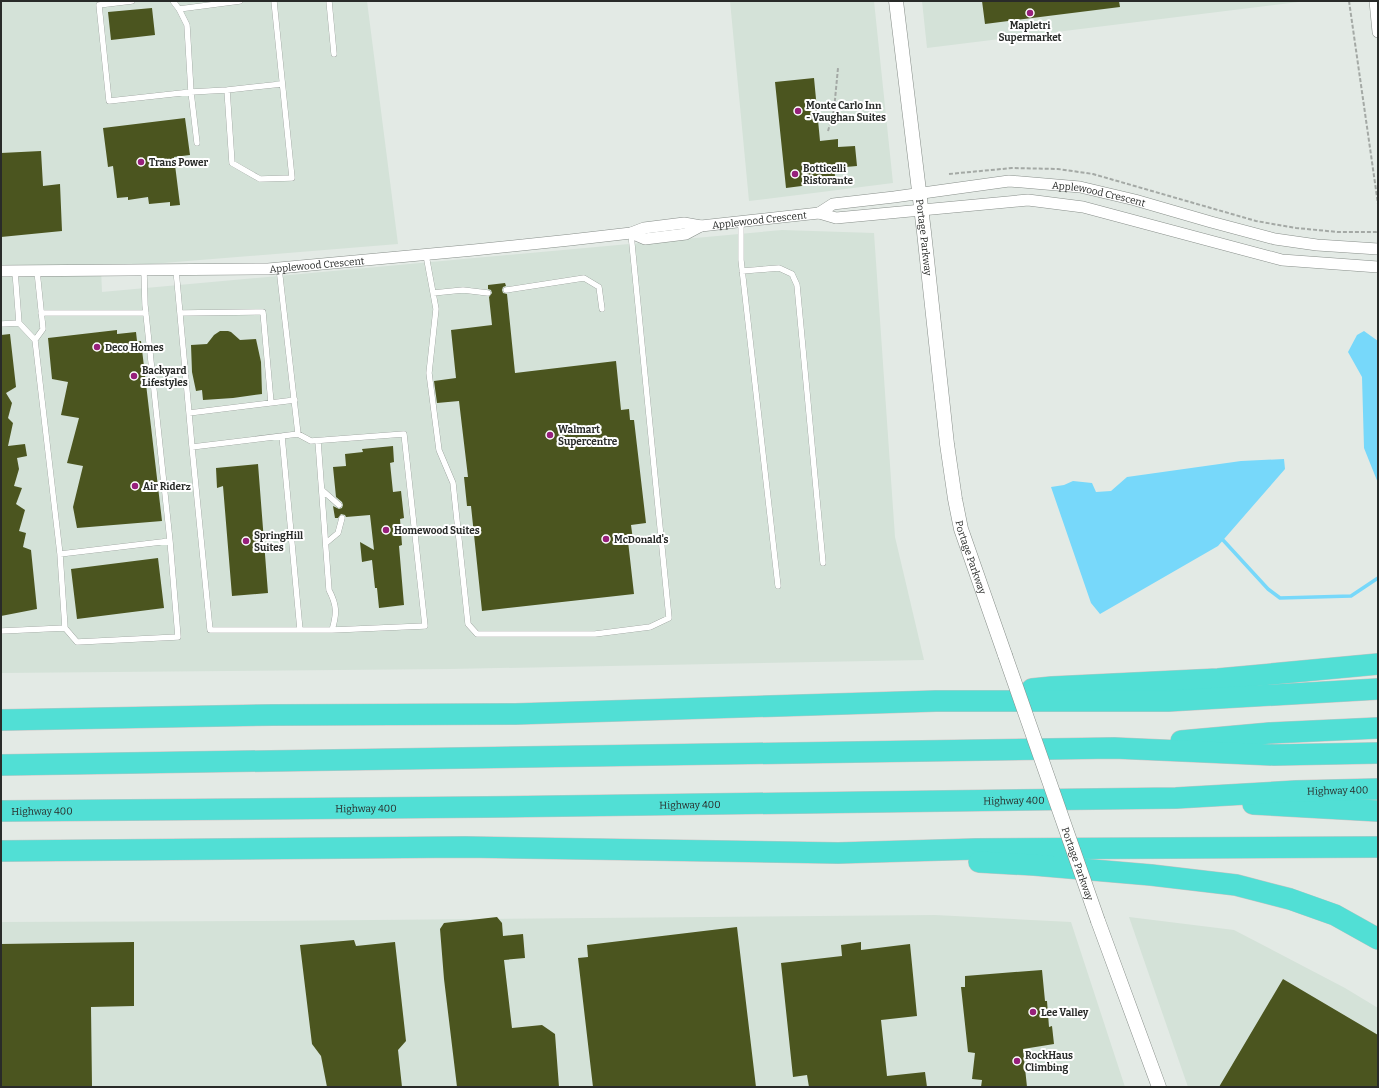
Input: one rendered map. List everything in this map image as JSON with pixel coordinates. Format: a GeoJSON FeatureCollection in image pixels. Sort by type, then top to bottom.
{"type":"FeatureCollection","features":[{"type":"Feature","properties":{"kind":"highway"},"geometry":{"type":"LineString","coordinates":[[936,701],[1052,687],[1218,679],[1378,664]]}},
{"type":"Feature","properties":{"kind":"highway"},"geometry":{"type":"LineString","coordinates":[[1,720],[273,715],[515,714],[936,701],[1168,701],[1378,689]]}},
{"type":"Feature","properties":{"kind":"highway"},"geometry":{"type":"LineString","coordinates":[[1114,748],[1238,735],[1378,728]]}},
{"type":"Feature","properties":{"kind":"highway"},"geometry":{"type":"LineString","coordinates":[[1,766],[1114,748],[1274,755],[1378,753]]}},
{"type":"Feature","properties":{"kind":"highway","name":"Highway 400"},"geometry":{"type":"LineString","coordinates":[[1,811],[477,807],[1176,798],[1309,790],[1378,789]]}},
{"type":"Feature","properties":{"kind":"highway"},"geometry":{"type":"LineString","coordinates":[[1176,798],[1297,808],[1378,811]]}},
{"type":"Feature","properties":{"kind":"highway"},"geometry":{"type":"LineString","coordinates":[[1,851],[465,847],[838,853],[984,849],[1378,847]]}},
{"type":"Feature","properties":{"kind":"highway"},"geometry":{"type":"LineString","coordinates":[[838,853],[1034,865],[1151,875],[1236,885],[1290,899],[1335,915],[1378,939]]}},
{"type":"Feature","properties":{"kind":"street","name":"Portage Parkway"},"geometry":{"type":"LineString","coordinates":[[896,1],[921,209],[946,444],[961,529],[1098,921],[1159,1087]]}},
{"type":"Feature","properties":{"kind":"street"},"geometry":{"type":"LineString","coordinates":[[1375,1],[1378,32]]}},
{"type":"Feature","properties":{"kind":"street","name":"Applewood Crescent"},"geometry":{"type":"LineString","coordinates":[[819,213],[833,204],[919,194],[1009,181],[1080,187],[1135,200],[1275,239],[1317,245],[1378,249]]}},
{"type":"Feature","properties":{"kind":"street","name":"Applewood Crescent"},"geometry":{"type":"LineString","coordinates":[[1,271],[279,268],[426,255],[631,233],[644,228],[684,223],[701,226],[819,213],[836,218],[1028,200],[1083,207],[1282,260],[1378,267]]}},
{"type":"Feature","properties":{"kind":"lane"},"geometry":{"type":"LineString","coordinates":[[132,1],[99,5],[109,101],[282,84]]}},
{"type":"Feature","properties":{"kind":"lane"},"geometry":{"type":"LineString","coordinates":[[173,1],[187,25],[191,92],[197,143]]}},
{"type":"Feature","properties":{"kind":"lane"},"geometry":{"type":"LineString","coordinates":[[179,9],[240,1]]}},
{"type":"Feature","properties":{"kind":"lane"},"geometry":{"type":"LineString","coordinates":[[227,90],[232,163],[260,179],[292,178],[274,1]]}},
{"type":"Feature","properties":{"kind":"lane"},"geometry":{"type":"LineString","coordinates":[[329,1],[334,54]]}},
{"type":"Feature","properties":{"kind":"lane"},"geometry":{"type":"LineString","coordinates":[[741,221],[742,271],[778,586]]}},
{"type":"Feature","properties":{"kind":"lane"},"geometry":{"type":"LineString","coordinates":[[426,255],[436,309],[429,373],[439,450],[453,483],[468,624],[478,634],[595,634],[650,627],[668,618],[631,233]]}},
{"type":"Feature","properties":{"kind":"lane"},"geometry":{"type":"LineString","coordinates":[[279,268],[298,434]]}},
{"type":"Feature","properties":{"kind":"lane"},"geometry":{"type":"LineString","coordinates":[[742,271],[779,268],[792,274],[797,285],[823,563]]}},
{"type":"Feature","properties":{"kind":"lane"},"geometry":{"type":"LineString","coordinates":[[15,271],[19,323],[35,340],[60,554],[65,628],[78,642],[178,637],[170,541],[146,313],[144,270]]}},
{"type":"Feature","properties":{"kind":"lane"},"geometry":{"type":"LineString","coordinates":[[176,270],[181,313],[192,447],[210,630],[332,630],[424,626],[404,434],[318,441],[311,441],[298,434],[192,447]]}},
{"type":"Feature","properties":{"kind":"lane"},"geometry":{"type":"LineString","coordinates":[[35,340],[43,329],[37,271]]}},
{"type":"Feature","properties":{"kind":"lane"},"geometry":{"type":"LineString","coordinates":[[506,290],[584,278],[599,287],[602,309]]}},
{"type":"Feature","properties":{"kind":"lane"},"geometry":{"type":"LineString","coordinates":[[433,293],[463,290],[488,293]]}},
{"type":"Feature","properties":{"kind":"lane"},"geometry":{"type":"LineString","coordinates":[[181,313],[263,312],[271,403]]}},
{"type":"Feature","properties":{"kind":"lane"},"geometry":{"type":"LineString","coordinates":[[41,313],[146,313]]}},
{"type":"Feature","properties":{"kind":"lane"},"geometry":{"type":"LineString","coordinates":[[1,324],[19,323]]}},
{"type":"Feature","properties":{"kind":"lane"},"geometry":{"type":"LineString","coordinates":[[189,413],[295,400]]}},
{"type":"Feature","properties":{"kind":"lane"},"geometry":{"type":"LineString","coordinates":[[282,436],[300,630]]}},
{"type":"Feature","properties":{"kind":"lane"},"geometry":{"type":"LineString","coordinates":[[318,441],[329,590],[335,601],[336,617],[332,630]]}},
{"type":"Feature","properties":{"kind":"lane"},"geometry":{"type":"LineString","coordinates":[[322,490],[339,505]]}},
{"type":"Feature","properties":{"kind":"lane"},"geometry":{"type":"LineString","coordinates":[[326,543],[338,533],[342,518]]}},
{"type":"Feature","properties":{"kind":"lane"},"geometry":{"type":"LineString","coordinates":[[60,554],[170,541]]}},
{"type":"Feature","properties":{"kind":"lane"},"geometry":{"type":"LineString","coordinates":[[1,630],[65,628]]}},
{"type":"Feature","properties":{"kind":"path"},"geometry":{"type":"LineString","coordinates":[[1349,1],[1378,204]]}},
{"type":"Feature","properties":{"kind":"path"},"geometry":{"type":"LineString","coordinates":[[828,130],[834,110],[838,68]]}},
{"type":"Feature","properties":{"kind":"shaded area"},"geometry":{"type":"Polygon","coordinates":[[[1,1],[367,1],[398,244],[101,268],[102,292],[782,230],[874,233],[895,537],[924,660],[450,669],[1,673],[1,1]]]}},
{"type":"Feature","properties":{"kind":"shaded area"},"geometry":{"type":"Polygon","coordinates":[[[730,1],[874,1],[893,183],[749,201],[730,1]]]}},
{"type":"Feature","properties":{"kind":"shaded area"},"geometry":{"type":"Polygon","coordinates":[[[922,1],[1307,1],[927,48],[922,1]]]}},
{"type":"Feature","properties":{"kind":"shaded area"},"geometry":{"type":"Polygon","coordinates":[[[935,915],[1071,922],[1125,1087],[1,1087],[1,922],[935,915]]]}},
{"type":"Feature","properties":{"kind":"shaded area"},"geometry":{"type":"Polygon","coordinates":[[[1129,917],[1234,930],[1345,988],[1378,1008],[1378,1087],[1188,1087],[1129,917]]]}},
{"type":"Feature","properties":{"kind":"water"},"geometry":{"type":"Polygon","coordinates":[[[1364,331],[1378,341],[1378,483],[1364,448],[1362,377],[1348,352],[1357,335],[1364,331]]]}},
{"type":"Feature","properties":{"kind":"water"},"geometry":{"type":"Polygon","coordinates":[[[1284,459],[1285,469],[1218,546],[1100,614],[1091,603],[1051,487],[1064,485],[1073,481],[1092,483],[1096,492],[1111,491],[1127,477],[1241,461],[1284,459]]]}},
{"type":"Feature","properties":{"kind":"building","name":"Mapletri Supermarket"},"geometry":{"type":"Polygon","coordinates":[[[982,1],[1119,1],[1120,7],[985,24],[982,1]]]}},
{"type":"Feature","properties":{"kind":"building"},"geometry":{"type":"Polygon","coordinates":[[[152,8],[155,35],[111,40],[108,12],[152,8]]]}},
{"type":"Feature","properties":{"kind":"building","name":"Monte Carlo Inn - Vaughan Suites"},"geometry":{"type":"Polygon","coordinates":[[[814,78],[820,141],[838,139],[838,147],[855,146],[857,166],[834,168],[835,176],[817,178],[817,184],[786,188],[775,82],[814,78]]]}},
{"type":"Feature","properties":{"kind":"building","name":"Trans Power"},"geometry":{"type":"Polygon","coordinates":[[[185,118],[190,155],[174,157],[180,205],[170,206],[170,202],[149,204],[148,197],[128,200],[128,197],[117,198],[113,166],[108,167],[103,128],[185,118]]]}},
{"type":"Feature","properties":{"kind":"building"},"geometry":{"type":"Polygon","coordinates":[[[41,151],[43,186],[60,184],[62,231],[1,237],[1,153],[41,151]]]}},
{"type":"Feature","properties":{"kind":"building","name":"Walmart Supercentre"},"geometry":{"type":"Polygon","coordinates":[[[505,283],[506,286],[503,287],[502,290],[503,293],[507,294],[515,373],[616,361],[621,410],[629,409],[630,420],[634,420],[646,523],[631,525],[633,540],[628,541],[634,594],[482,611],[471,506],[467,506],[464,477],[468,477],[459,401],[437,403],[434,381],[456,378],[451,330],[492,325],[489,297],[492,293],[491,290],[488,289],[488,285],[505,283]]]}},
{"type":"Feature","properties":{"kind":"building"},"geometry":{"type":"Polygon","coordinates":[[[117,330],[117,334],[136,332],[137,341],[141,341],[162,521],[77,528],[73,507],[83,466],[67,463],[79,418],[61,415],[68,382],[52,379],[48,338],[117,330]]]}},
{"type":"Feature","properties":{"kind":"building"},"geometry":{"type":"Polygon","coordinates":[[[220,331],[231,332],[240,340],[256,339],[261,362],[262,394],[203,400],[202,390],[196,391],[192,372],[191,345],[207,344],[214,335],[220,331]]]}},
{"type":"Feature","properties":{"kind":"building"},"geometry":{"type":"Polygon","coordinates":[[[10,334],[16,387],[6,393],[12,403],[8,418],[13,423],[8,446],[25,444],[27,456],[17,458],[19,469],[14,486],[22,488],[16,504],[25,510],[19,531],[26,533],[23,547],[31,550],[37,609],[1,616],[1,335],[10,334]]]}},
{"type":"Feature","properties":{"kind":"building","name":"Homewood Suites"},"geometry":{"type":"Polygon","coordinates":[[[393,446],[394,462],[390,463],[393,492],[401,491],[404,518],[400,519],[402,545],[399,546],[404,605],[379,608],[372,560],[362,562],[360,542],[374,550],[370,515],[346,517],[345,515],[341,514],[338,518],[335,518],[333,506],[339,509],[342,508],[343,505],[342,502],[336,497],[333,467],[346,466],[345,454],[363,452],[362,449],[393,446]]]}},
{"type":"Feature","properties":{"kind":"building","name":"SpringHill Suites"},"geometry":{"type":"Polygon","coordinates":[[[258,464],[268,593],[232,596],[223,486],[217,488],[216,468],[258,464]]]}},
{"type":"Feature","properties":{"kind":"building"},"geometry":{"type":"Polygon","coordinates":[[[158,558],[164,608],[77,619],[71,569],[158,558]]]}},
{"type":"Feature","properties":{"kind":"building"},"geometry":{"type":"Polygon","coordinates":[[[497,917],[502,923],[503,936],[523,934],[525,958],[504,960],[512,1028],[542,1025],[555,1034],[559,1087],[457,1087],[444,979],[440,929],[444,923],[497,917]]]}},
{"type":"Feature","properties":{"kind":"building"},"geometry":{"type":"Polygon","coordinates":[[[737,927],[756,1087],[593,1087],[578,958],[588,957],[587,945],[737,927]]]}},
{"type":"Feature","properties":{"kind":"building"},"geometry":{"type":"Polygon","coordinates":[[[354,940],[356,946],[395,942],[406,1041],[398,1050],[402,1087],[327,1087],[321,1056],[312,1044],[300,945],[354,940]]]}},
{"type":"Feature","properties":{"kind":"building"},"geometry":{"type":"Polygon","coordinates":[[[134,942],[134,1006],[91,1007],[92,1087],[1,1087],[1,944],[134,942]]]}},
{"type":"Feature","properties":{"kind":"building"},"geometry":{"type":"Polygon","coordinates":[[[861,942],[861,950],[910,944],[917,1016],[881,1020],[887,1076],[925,1072],[927,1087],[809,1087],[807,1075],[793,1077],[781,963],[842,956],[841,945],[861,942]]]}},
{"type":"Feature","properties":{"kind":"building"},"geometry":{"type":"Polygon","coordinates":[[[1042,970],[1049,1027],[1052,1026],[1054,1044],[1023,1049],[1027,1087],[981,1087],[982,1080],[972,1079],[975,1053],[968,1052],[961,987],[965,987],[965,976],[1042,970]]]}},
{"type":"Feature","properties":{"kind":"building"},"geometry":{"type":"Polygon","coordinates":[[[1283,979],[1378,1035],[1378,1087],[1219,1087],[1283,979]]]}},
{"type":"Feature","properties":{"kind":"waterway"},"geometry":{"type":"LineString","coordinates":[[1223,540],[1268,589],[1280,598],[1351,596],[1378,578]]}},
{"type":"Feature","properties":{"kind":"place","name":"Mapletri Supermarket"},"geometry":{"type":"Point","coordinates":[1030,13]}},
{"type":"Feature","properties":{"kind":"place","name":"Monte Carlo Inn - Vaughan Suites"},"geometry":{"type":"Point","coordinates":[798,111]}},
{"type":"Feature","properties":{"kind":"place","name":"Trans Power"},"geometry":{"type":"Point","coordinates":[141,162]}},
{"type":"Feature","properties":{"kind":"place","name":"Botticelli Ristorante"},"geometry":{"type":"Point","coordinates":[795,174]}},
{"type":"Feature","properties":{"kind":"place","name":"Deco Homes"},"geometry":{"type":"Point","coordinates":[97,347]}},
{"type":"Feature","properties":{"kind":"place","name":"Backyard Lifestyles"},"geometry":{"type":"Point","coordinates":[134,376]}},
{"type":"Feature","properties":{"kind":"place","name":"Walmart Supercentre"},"geometry":{"type":"Point","coordinates":[550,435]}},
{"type":"Feature","properties":{"kind":"place","name":"Air Riderz"},"geometry":{"type":"Point","coordinates":[135,486]}},
{"type":"Feature","properties":{"kind":"place","name":"Homewood Suites"},"geometry":{"type":"Point","coordinates":[386,530]}},
{"type":"Feature","properties":{"kind":"place","name":"McDonald's"},"geometry":{"type":"Point","coordinates":[606,539]}},
{"type":"Feature","properties":{"kind":"place","name":"SpringHill Suites"},"geometry":{"type":"Point","coordinates":[246,541]}},
{"type":"Feature","properties":{"kind":"place","name":"Lee Valley"},"geometry":{"type":"Point","coordinates":[1033,1012]}},
{"type":"Feature","properties":{"kind":"place","name":"RockHaus Climbing"},"geometry":{"type":"Point","coordinates":[1017,1061]}}]}
